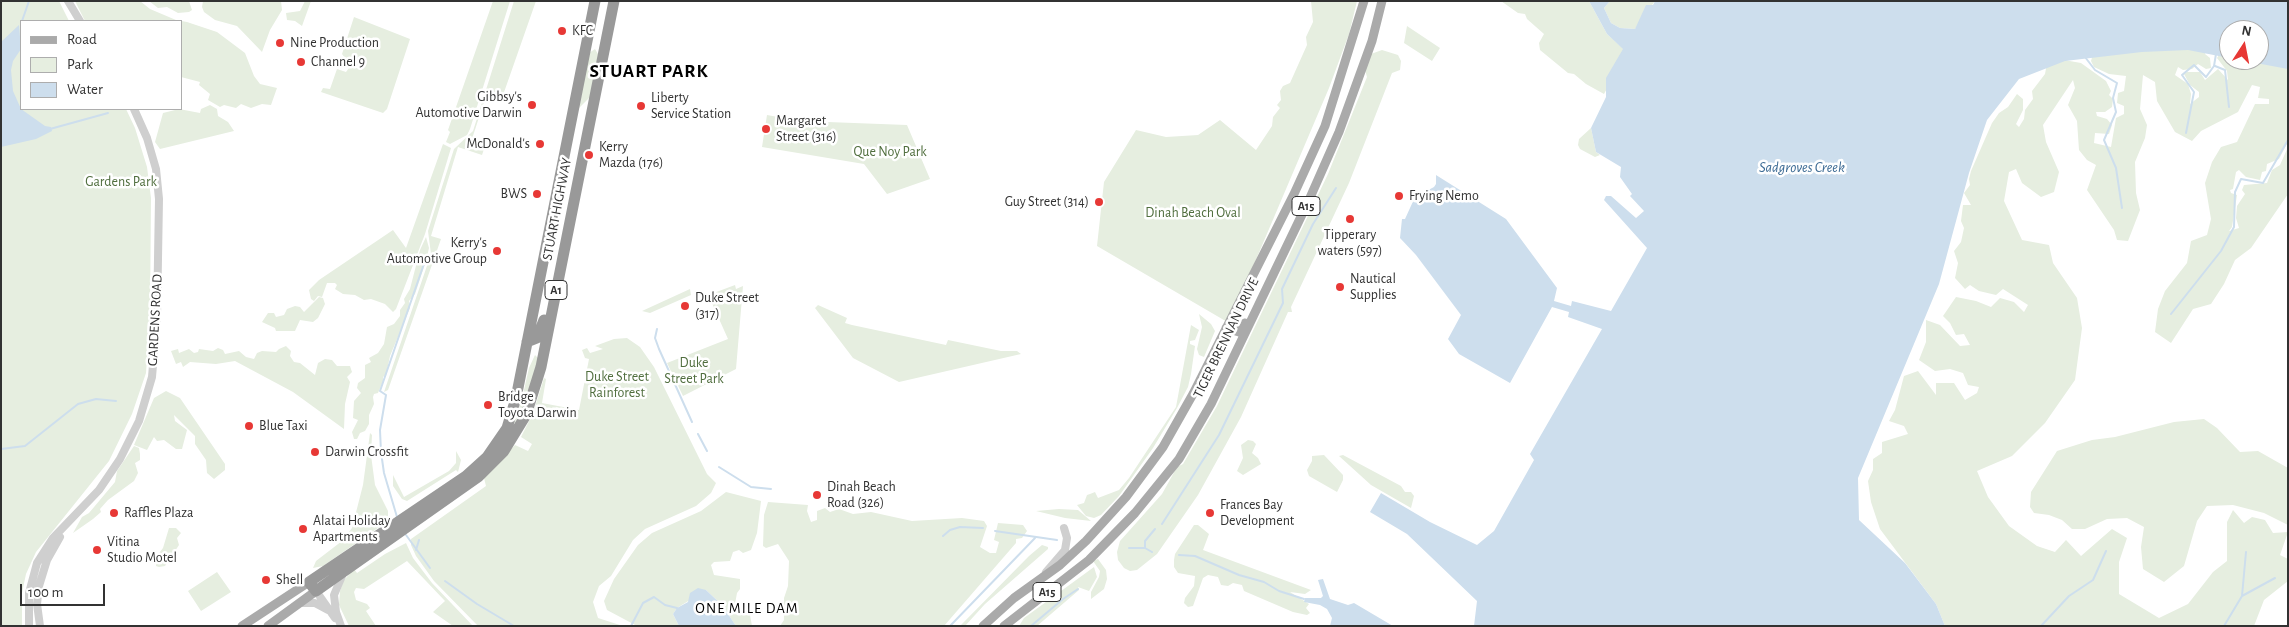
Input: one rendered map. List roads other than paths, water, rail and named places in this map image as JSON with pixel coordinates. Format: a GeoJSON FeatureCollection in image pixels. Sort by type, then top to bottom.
{"type":"FeatureCollection","features":[{"type":"Feature","properties":{"kind":"highway","name":"STUART HIGHWAY"},"geometry":{"type":"LineString","coordinates":[[313,586],[391,533],[466,476],[488,457],[510,421],[594,1]]}},
{"type":"Feature","properties":{"kind":"highway","name":"STUART HIGHWAY"},"geometry":{"type":"LineString","coordinates":[[406,522],[478,477],[504,451],[530,407],[546,343],[574,193],[614,1]]}},
{"type":"Feature","properties":{"kind":"highway"},"geometry":{"type":"LineString","coordinates":[[586,42],[606,46]]}},
{"type":"Feature","properties":{"kind":"highway"},"geometry":{"type":"LineString","coordinates":[[557,190],[574,193]]}},
{"type":"Feature","properties":{"kind":"highway"},"geometry":{"type":"LineString","coordinates":[[526,342],[534,340],[541,330],[549,299],[559,273]]}},
{"type":"Feature","properties":{"kind":"highway"},"geometry":{"type":"LineString","coordinates":[[521,372],[528,365],[534,349],[546,343]]}},
{"type":"Feature","properties":{"kind":"highway","name":"STUART HIGHWAY"},"geometry":{"type":"LineString","coordinates":[[313,586],[354,563],[391,533]]}},
{"type":"Feature","properties":{"kind":"main road","name":"TIGER BRENNAN DRIVE"},"geometry":{"type":"LineString","coordinates":[[984,626],[1014,598],[1060,565],[1086,541],[1126,497],[1163,446],[1193,394],[1294,194],[1317,143],[1354,36],[1364,1]]}},
{"type":"Feature","properties":{"kind":"main road","name":"TIGER BRENNAN DRIVE"},"geometry":{"type":"LineString","coordinates":[[1004,626],[1089,560],[1135,513],[1179,459],[1211,404],[1309,200],[1339,132],[1372,41],[1382,1]]}},
{"type":"Feature","properties":{"kind":"main road"},"geometry":{"type":"LineString","coordinates":[[1354,36],[1372,41]]}},
{"type":"Feature","properties":{"kind":"main road"},"geometry":{"type":"LineString","coordinates":[[1226,328],[1239,332],[1243,327],[1278,255],[1285,248]]}},
{"type":"Feature","properties":{"kind":"main road"},"geometry":{"type":"LineString","coordinates":[[268,626],[300,603],[313,586]]}},
{"type":"Feature","properties":{"kind":"main road"},"geometry":{"type":"LineString","coordinates":[[242,626],[313,586]]}},
{"type":"Feature","properties":{"kind":"street"},"geometry":{"type":"LineString","coordinates":[[68,1],[79,20]]}},
{"type":"Feature","properties":{"kind":"street","name":"GARDENS ROAD"},"geometry":{"type":"LineString","coordinates":[[29,626],[29,593],[37,563],[53,538],[106,481],[127,447],[143,412],[154,362],[158,316],[159,199],[156,170],[147,138],[134,110]]}},
{"type":"Feature","properties":{"kind":"street","name":"GARDENS ROAD"},"geometry":{"type":"LineString","coordinates":[[40,626],[38,594],[44,567],[55,544],[78,513]]}},
{"type":"Feature","properties":{"kind":"street"},"geometry":{"type":"LineString","coordinates":[[1045,574],[1065,550],[1067,538],[1064,528]]}},
{"type":"Feature","properties":{"kind":"street"},"geometry":{"type":"LineString","coordinates":[[341,626],[334,606],[334,592],[340,578],[354,563]]}},
{"type":"Feature","properties":{"kind":"street"},"geometry":{"type":"LineString","coordinates":[[313,586],[341,626]]}},
{"type":"Feature","properties":{"kind":"street"},"geometry":{"type":"LineString","coordinates":[[300,603],[315,603],[332,612]]}},
{"type":"Feature","properties":{"kind":"water","name":"Sadgroves Creek"},"geometry":{"type":"Polygon","coordinates":[[[1589,1],[1610,1],[1604,8],[1611,23],[1620,28],[1635,29],[1646,5],[1653,5],[1655,1],[2288,1],[2288,69],[2269,65],[2269,20],[2219,20],[2219,56],[2188,50],[2142,52],[2065,61],[2019,79],[1987,120],[1969,173],[1939,284],[1858,478],[1859,520],[1905,563],[1936,604],[1945,626],[1474,626],[1477,601],[1407,534],[1370,512],[1381,493],[1430,522],[1477,545],[1494,531],[1534,460],[1530,454],[1602,329],[1568,317],[1569,312],[1552,307],[1510,383],[1459,354],[1448,339],[1461,315],[1416,255],[1400,238],[1402,219],[1405,219],[1415,197],[1434,187],[1436,175],[1506,219],[1557,288],[1554,301],[1571,306],[1572,301],[1611,311],[1647,248],[1604,200],[1606,196],[1611,196],[1636,218],[1644,211],[1630,196],[1632,194],[1620,177],[1621,167],[1596,152],[1591,128],[1606,97],[1606,78],[1623,49],[1607,34],[1589,1]]]}},
{"type":"Feature","properties":{"kind":"water"},"geometry":{"type":"Polygon","coordinates":[[[19,25],[20,50],[13,61],[11,70],[13,91],[20,110],[45,126],[51,127],[52,131],[36,139],[1,147],[1,42],[19,25]]]}},
{"type":"Feature","properties":{"kind":"water"},"geometry":{"type":"Polygon","coordinates":[[[1323,579],[1330,599],[1348,605],[1354,603],[1393,626],[1330,626],[1332,618],[1327,609],[1320,605],[1304,602],[1305,598],[1321,598],[1323,596],[1318,580],[1323,579]]]}},
{"type":"Feature","properties":{"kind":"water","name":"ONE MILE DAM"},"geometry":{"type":"Polygon","coordinates":[[[698,588],[706,590],[722,605],[736,626],[679,626],[673,614],[677,608],[688,602],[690,593],[698,588]]]}},
{"type":"Feature","properties":{"kind":"waterway"},"geometry":{"type":"LineString","coordinates":[[22,20],[29,1]]}},
{"type":"Feature","properties":{"kind":"waterway"},"geometry":{"type":"LineString","coordinates":[[2186,133],[2194,92],[2182,75],[2194,65],[2206,77],[2214,66],[2216,54]]}},
{"type":"Feature","properties":{"kind":"waterway"},"geometry":{"type":"LineString","coordinates":[[2085,57],[2095,70],[2117,83],[2113,98],[2116,112],[2104,140],[2116,168],[2122,208]]}},
{"type":"Feature","properties":{"kind":"waterway"},"geometry":{"type":"LineString","coordinates":[[2215,66],[2225,70],[2229,107]]}},
{"type":"Feature","properties":{"kind":"waterway"},"geometry":{"type":"LineString","coordinates":[[50,129],[108,113]]}},
{"type":"Feature","properties":{"kind":"waterway"},"geometry":{"type":"LineString","coordinates":[[2171,314],[2221,251],[2234,227],[2235,192],[2241,179],[2263,183],[2288,140]]}},
{"type":"Feature","properties":{"kind":"waterway"},"geometry":{"type":"LineString","coordinates":[[1162,524],[1219,435],[1283,303],[1282,289],[1313,224],[1336,188]]}},
{"type":"Feature","properties":{"kind":"waterway"},"geometry":{"type":"LineString","coordinates":[[397,517],[384,473],[381,452],[380,430],[386,395],[380,391],[427,255]]}},
{"type":"Feature","properties":{"kind":"waterway"},"geometry":{"type":"LineString","coordinates":[[657,329],[655,338],[659,349],[692,422]]}},
{"type":"Feature","properties":{"kind":"waterway"},"geometry":{"type":"LineString","coordinates":[[1,449],[25,446],[78,404],[96,399],[116,401]]}},
{"type":"Feature","properties":{"kind":"waterway"},"geometry":{"type":"LineString","coordinates":[[698,434],[707,451]]}},
{"type":"Feature","properties":{"kind":"waterway"},"geometry":{"type":"LineString","coordinates":[[719,467],[751,487],[771,489]]}},
{"type":"Feature","properties":{"kind":"waterway"},"geometry":{"type":"LineString","coordinates":[[943,536],[950,530],[960,527],[983,528]]}},
{"type":"Feature","properties":{"kind":"waterway"},"geometry":{"type":"LineString","coordinates":[[1145,548],[1145,541],[1155,529]]}},
{"type":"Feature","properties":{"kind":"waterway"},"geometry":{"type":"LineString","coordinates":[[995,531],[1057,540]]}},
{"type":"Feature","properties":{"kind":"waterway"},"geometry":{"type":"LineString","coordinates":[[406,535],[430,568]]}},
{"type":"Feature","properties":{"kind":"waterway"},"geometry":{"type":"LineString","coordinates":[[950,626],[1035,538]]}},
{"type":"Feature","properties":{"kind":"waterway"},"geometry":{"type":"LineString","coordinates":[[416,550],[419,540]]}},
{"type":"Feature","properties":{"kind":"waterway"},"geometry":{"type":"LineString","coordinates":[[1129,548],[1145,548],[1152,552]]}},
{"type":"Feature","properties":{"kind":"waterway"},"geometry":{"type":"LineString","coordinates":[[2041,626],[2069,596],[2093,580],[2106,551]]}},
{"type":"Feature","properties":{"kind":"waterway"},"geometry":{"type":"LineString","coordinates":[[2242,596],[2246,552]]}},
{"type":"Feature","properties":{"kind":"waterway"},"geometry":{"type":"LineString","coordinates":[[1179,555],[1195,556],[1239,575],[1264,582],[1279,591],[1304,599]]}},
{"type":"Feature","properties":{"kind":"waterway"},"geometry":{"type":"LineString","coordinates":[[2224,626],[2242,596],[2275,578]]}},
{"type":"Feature","properties":{"kind":"waterway"},"geometry":{"type":"LineString","coordinates":[[445,581],[477,604],[514,626]]}},
{"type":"Feature","properties":{"kind":"waterway"},"geometry":{"type":"LineString","coordinates":[[1031,626],[1078,589]]}},
{"type":"Feature","properties":{"kind":"waterway"},"geometry":{"type":"LineString","coordinates":[[631,626],[643,603],[654,597],[665,605],[677,608]]}},
{"type":"Feature","properties":{"kind":"place","name":"KFC"},"geometry":{"type":"Point","coordinates":[562,31]}},
{"type":"Feature","properties":{"kind":"place","name":"Nine Production"},"geometry":{"type":"Point","coordinates":[280,43]}},
{"type":"Feature","properties":{"kind":"place","name":"Channel 9"},"geometry":{"type":"Point","coordinates":[301,62]}},
{"type":"Feature","properties":{"kind":"place","name":"Gibbsy's Automotive Darwin"},"geometry":{"type":"Point","coordinates":[532,105]}},
{"type":"Feature","properties":{"kind":"place","name":"Liberty Service Station"},"geometry":{"type":"Point","coordinates":[641,106]}},
{"type":"Feature","properties":{"kind":"place","name":"Margaret Street (316)"},"geometry":{"type":"Point","coordinates":[766,129]}},
{"type":"Feature","properties":{"kind":"place","name":"McDonald's"},"geometry":{"type":"Point","coordinates":[540,144]}},
{"type":"Feature","properties":{"kind":"place","name":"Kerry Mazda (176)"},"geometry":{"type":"Point","coordinates":[589,155]}},
{"type":"Feature","properties":{"kind":"place","name":"BWS"},"geometry":{"type":"Point","coordinates":[537,194]}},
{"type":"Feature","properties":{"kind":"place","name":"Frying Nemo"},"geometry":{"type":"Point","coordinates":[1399,196]}},
{"type":"Feature","properties":{"kind":"place","name":"Guy Street (314)"},"geometry":{"type":"Point","coordinates":[1099,202]}},
{"type":"Feature","properties":{"kind":"place","name":"Tipperary waters (597)"},"geometry":{"type":"Point","coordinates":[1350,219]}},
{"type":"Feature","properties":{"kind":"place","name":"Kerry's Automotive Group"},"geometry":{"type":"Point","coordinates":[497,251]}},
{"type":"Feature","properties":{"kind":"place","name":"Nautical Supplies"},"geometry":{"type":"Point","coordinates":[1340,287]}},
{"type":"Feature","properties":{"kind":"place","name":"Duke Street (317)"},"geometry":{"type":"Point","coordinates":[685,306]}},
{"type":"Feature","properties":{"kind":"place","name":"Bridge Toyota Darwin"},"geometry":{"type":"Point","coordinates":[488,405]}},
{"type":"Feature","properties":{"kind":"place","name":"Blue Taxi"},"geometry":{"type":"Point","coordinates":[249,426]}},
{"type":"Feature","properties":{"kind":"place","name":"Darwin Crossfit"},"geometry":{"type":"Point","coordinates":[315,452]}},
{"type":"Feature","properties":{"kind":"place","name":"Dinah Beach Road (326)"},"geometry":{"type":"Point","coordinates":[817,495]}},
{"type":"Feature","properties":{"kind":"place","name":"Raffles Plaza"},"geometry":{"type":"Point","coordinates":[114,513]}},
{"type":"Feature","properties":{"kind":"place","name":"Frances Bay Development"},"geometry":{"type":"Point","coordinates":[1210,513]}},
{"type":"Feature","properties":{"kind":"place","name":"Alatai Holiday Apartments"},"geometry":{"type":"Point","coordinates":[303,529]}},
{"type":"Feature","properties":{"kind":"place","name":"Vitina Studio Motel"},"geometry":{"type":"Point","coordinates":[97,550]}},
{"type":"Feature","properties":{"kind":"place","name":"Shell"},"geometry":{"type":"Point","coordinates":[266,580]}},
{"type":"Feature","properties":{"kind":"district","name":"STUART PARK"},"geometry":{"type":"Point","coordinates":[649,71]}},
{"type":"Feature","properties":{"kind":"district","name":"ONE MILE DAM"},"geometry":{"type":"Point","coordinates":[747,608]}},
{"type":"Feature","properties":{"kind":"park label","name":"Que Noy Park"},"geometry":{"type":"Point","coordinates":[890,152]}},
{"type":"Feature","properties":{"kind":"park label","name":"Gardens Park"},"geometry":{"type":"Point","coordinates":[121,182]}},
{"type":"Feature","properties":{"kind":"park label","name":"Dinah Beach Oval"},"geometry":{"type":"Point","coordinates":[1193,213]}},
{"type":"Feature","properties":{"kind":"park label","name":"Duke Street Park"},"geometry":{"type":"Point","coordinates":[694,372]}},
{"type":"Feature","properties":{"kind":"park label","name":"Duke Street Rainforest"},"geometry":{"type":"Point","coordinates":[617,386]}}]}
